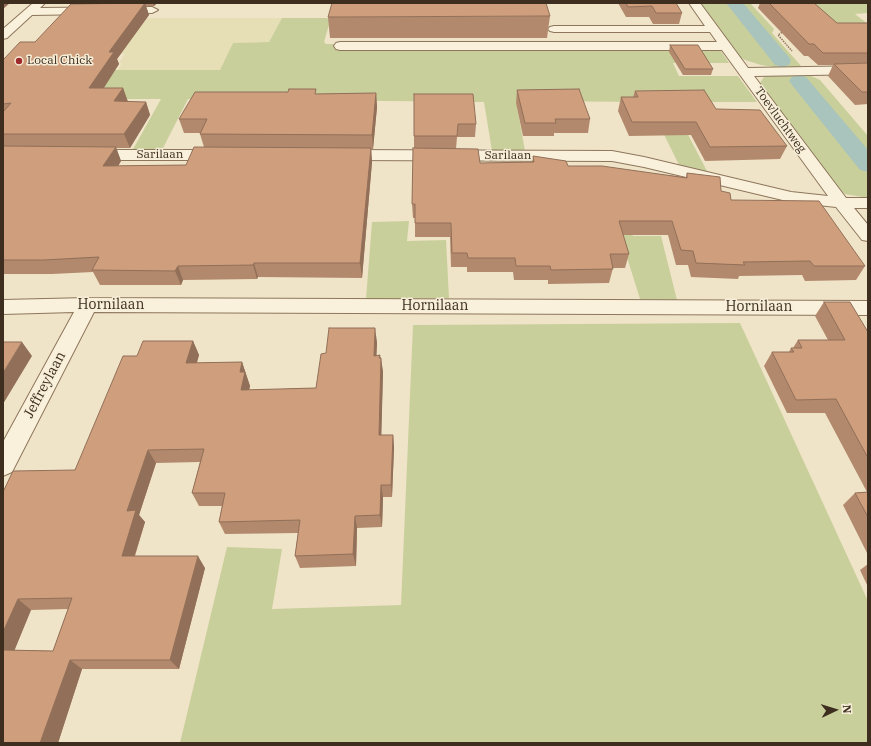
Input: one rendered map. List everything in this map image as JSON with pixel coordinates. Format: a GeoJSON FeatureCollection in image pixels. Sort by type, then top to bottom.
{"type":"FeatureCollection","features":[{"type":"Feature","properties":{"kind":"street"},"geometry":{"type":"LineString","coordinates":[[3,35],[40,3]]}},
{"type":"Feature","properties":{"kind":"street","name":"Toevluchtweg"},"geometry":{"type":"LineString","coordinates":[[694,3],[841,203],[868,236]]}},
{"type":"Feature","properties":{"kind":"street"},"geometry":{"type":"LineString","coordinates":[[29,12],[152,10]]}},
{"type":"Feature","properties":{"kind":"street"},"geometry":{"type":"LineString","coordinates":[[554,29],[713,29]]}},
{"type":"Feature","properties":{"kind":"street"},"geometry":{"type":"LineString","coordinates":[[340,46],[725,46]]}},
{"type":"Feature","properties":{"kind":"street"},"geometry":{"type":"LineString","coordinates":[[745,72],[868,70]]}},
{"type":"Feature","properties":{"kind":"street","name":"Sarilaan"},"geometry":{"type":"LineString","coordinates":[[74,155],[233,155]]}},
{"type":"Feature","properties":{"kind":"street","name":"Sarilaan"},"geometry":{"type":"LineString","coordinates":[[328,155],[612,156],[644,162],[791,197],[841,203],[868,203]]}},
{"type":"Feature","properties":{"kind":"street","name":"Hornilaan"},"geometry":{"type":"LineString","coordinates":[[3,307],[88,305],[868,308]]}},
{"type":"Feature","properties":{"kind":"street","name":"Jeffreylaan"},"geometry":{"type":"LineString","coordinates":[[3,465],[88,305]]}},
{"type":"Feature","properties":{"kind":"shaded area"},"geometry":{"type":"Polygon","coordinates":[[[128,18],[282,18],[269,42],[233,43],[220,70],[118,70],[122,63],[119,63],[125,54],[115,54],[128,18]]]}},
{"type":"Feature","properties":{"kind":"green space"},"geometry":{"type":"Polygon","coordinates":[[[700,3],[750,3],[774,29],[772,33],[802,67],[781,68],[761,65],[740,57],[700,3]]]}},
{"type":"Feature","properties":{"kind":"green space"},"geometry":{"type":"Polygon","coordinates":[[[799,3],[868,3],[868,13],[855,14],[868,24],[868,62],[799,3]]]}},
{"type":"Feature","properties":{"kind":"green space"},"geometry":{"type":"Polygon","coordinates":[[[282,18],[331,18],[324,42],[326,44],[717,45],[729,63],[673,63],[679,76],[738,76],[757,102],[671,102],[708,173],[679,165],[648,102],[516,101],[525,151],[492,151],[484,102],[188,99],[162,150],[132,151],[161,99],[50,99],[82,70],[220,70],[233,43],[269,42],[282,18]]]}},
{"type":"Feature","properties":{"kind":"green space"},"geometry":{"type":"Polygon","coordinates":[[[807,74],[820,80],[868,136],[868,198],[845,194],[839,189],[760,83],[764,77],[770,75],[807,74]]]}},
{"type":"Feature","properties":{"kind":"green space"},"geometry":{"type":"Polygon","coordinates":[[[409,221],[407,241],[446,240],[449,298],[366,299],[372,222],[409,221]]]}},
{"type":"Feature","properties":{"kind":"green space"},"geometry":{"type":"Polygon","coordinates":[[[616,222],[629,222],[633,236],[661,236],[677,300],[640,299],[616,222]]]}},
{"type":"Feature","properties":{"kind":"green space"},"geometry":{"type":"Polygon","coordinates":[[[740,323],[868,601],[868,743],[180,743],[227,547],[282,549],[272,609],[401,605],[413,325],[740,323]]]}},
{"type":"Feature","properties":{"kind":"building"},"geometry":{"type":"Polygon","coordinates":[[[145,3],[109,52],[114,52],[89,88],[123,88],[114,101],[146,102],[124,134],[3,134],[3,112],[11,103],[3,104],[3,60],[20,42],[35,42],[71,4],[145,3]]]}},
{"type":"Feature","properties":{"kind":"building"},"geometry":{"type":"Polygon","coordinates":[[[332,3],[546,3],[550,16],[328,17],[332,3]]]}},
{"type":"Feature","properties":{"kind":"building"},"geometry":{"type":"Polygon","coordinates":[[[626,3],[676,3],[682,13],[656,13],[652,6],[628,7],[626,3]]]}},
{"type":"Feature","properties":{"kind":"building"},"geometry":{"type":"Polygon","coordinates":[[[769,3],[814,3],[837,23],[868,23],[868,53],[823,53],[814,44],[809,44],[769,3]]]}},
{"type":"Feature","properties":{"kind":"building"},"geometry":{"type":"Polygon","coordinates":[[[670,45],[698,45],[713,69],[685,69],[670,45]]]}},
{"type":"Feature","properties":{"kind":"building"},"geometry":{"type":"Polygon","coordinates":[[[868,63],[868,92],[862,92],[834,64],[868,63]]]}},
{"type":"Feature","properties":{"kind":"building"},"geometry":{"type":"Polygon","coordinates":[[[289,89],[316,89],[315,94],[376,93],[372,135],[200,134],[207,119],[179,119],[195,92],[288,92],[289,89]]]}},
{"type":"Feature","properties":{"kind":"building"},"geometry":{"type":"Polygon","coordinates":[[[579,89],[590,119],[555,119],[556,123],[525,123],[517,90],[579,89]]]}},
{"type":"Feature","properties":{"kind":"building"},"geometry":{"type":"Polygon","coordinates":[[[704,90],[716,109],[760,110],[787,146],[710,147],[696,122],[632,122],[621,97],[638,97],[635,91],[704,90]]]}},
{"type":"Feature","properties":{"kind":"building"},"geometry":{"type":"Polygon","coordinates":[[[414,94],[473,94],[476,124],[458,124],[457,136],[414,136],[414,94]]]}},
{"type":"Feature","properties":{"kind":"building"},"geometry":{"type":"Polygon","coordinates":[[[3,146],[116,147],[103,166],[186,165],[194,147],[371,148],[360,263],[254,263],[253,265],[178,266],[175,271],[92,270],[99,257],[44,260],[3,260],[3,146]]]}},
{"type":"Feature","properties":{"kind":"building"},"geometry":{"type":"Polygon","coordinates":[[[413,148],[478,149],[480,163],[534,162],[533,156],[566,161],[568,166],[602,166],[687,178],[687,173],[720,177],[721,191],[730,193],[731,200],[819,201],[865,266],[814,266],[810,261],[743,262],[745,265],[696,263],[693,251],[681,250],[672,221],[619,221],[629,254],[610,254],[613,269],[551,270],[550,266],[516,266],[515,258],[468,258],[467,253],[452,253],[451,223],[415,223],[415,204],[412,204],[413,148]]]}},
{"type":"Feature","properties":{"kind":"building"},"geometry":{"type":"Polygon","coordinates":[[[824,302],[850,302],[868,332],[868,458],[836,399],[796,400],[772,352],[794,352],[791,348],[802,348],[798,340],[845,340],[824,302]]]}},
{"type":"Feature","properties":{"kind":"building"},"geometry":{"type":"Polygon","coordinates":[[[329,328],[375,328],[374,356],[380,355],[379,358],[381,358],[379,435],[393,435],[391,485],[381,485],[380,515],[355,516],[353,554],[295,556],[300,520],[219,522],[225,493],[192,493],[204,449],[148,450],[127,511],[136,510],[122,556],[198,556],[170,660],[70,660],[40,743],[3,743],[3,650],[53,651],[72,598],[18,599],[3,632],[3,492],[13,471],[75,470],[123,356],[137,356],[143,341],[193,341],[186,363],[242,362],[240,372],[245,372],[241,390],[316,388],[321,354],[326,353],[329,328]]]}},
{"type":"Feature","properties":{"kind":"building"},"geometry":{"type":"Polygon","coordinates":[[[3,342],[22,342],[3,373],[3,342]]]}},
{"type":"Feature","properties":{"kind":"building"},"geometry":{"type":"Polygon","coordinates":[[[868,492],[868,517],[855,493],[868,492]]]}},
{"type":"Feature","properties":{"kind":"waterway"},"geometry":{"type":"LineString","coordinates":[[734,3],[782,61]]}},
{"type":"Feature","properties":{"kind":"waterway"},"geometry":{"type":"LineString","coordinates":[[799,81],[868,165]]}},
{"type":"Feature","properties":{"kind":"place","name":"Local Chick"},"geometry":{"type":"Point","coordinates":[19,61]}}]}
